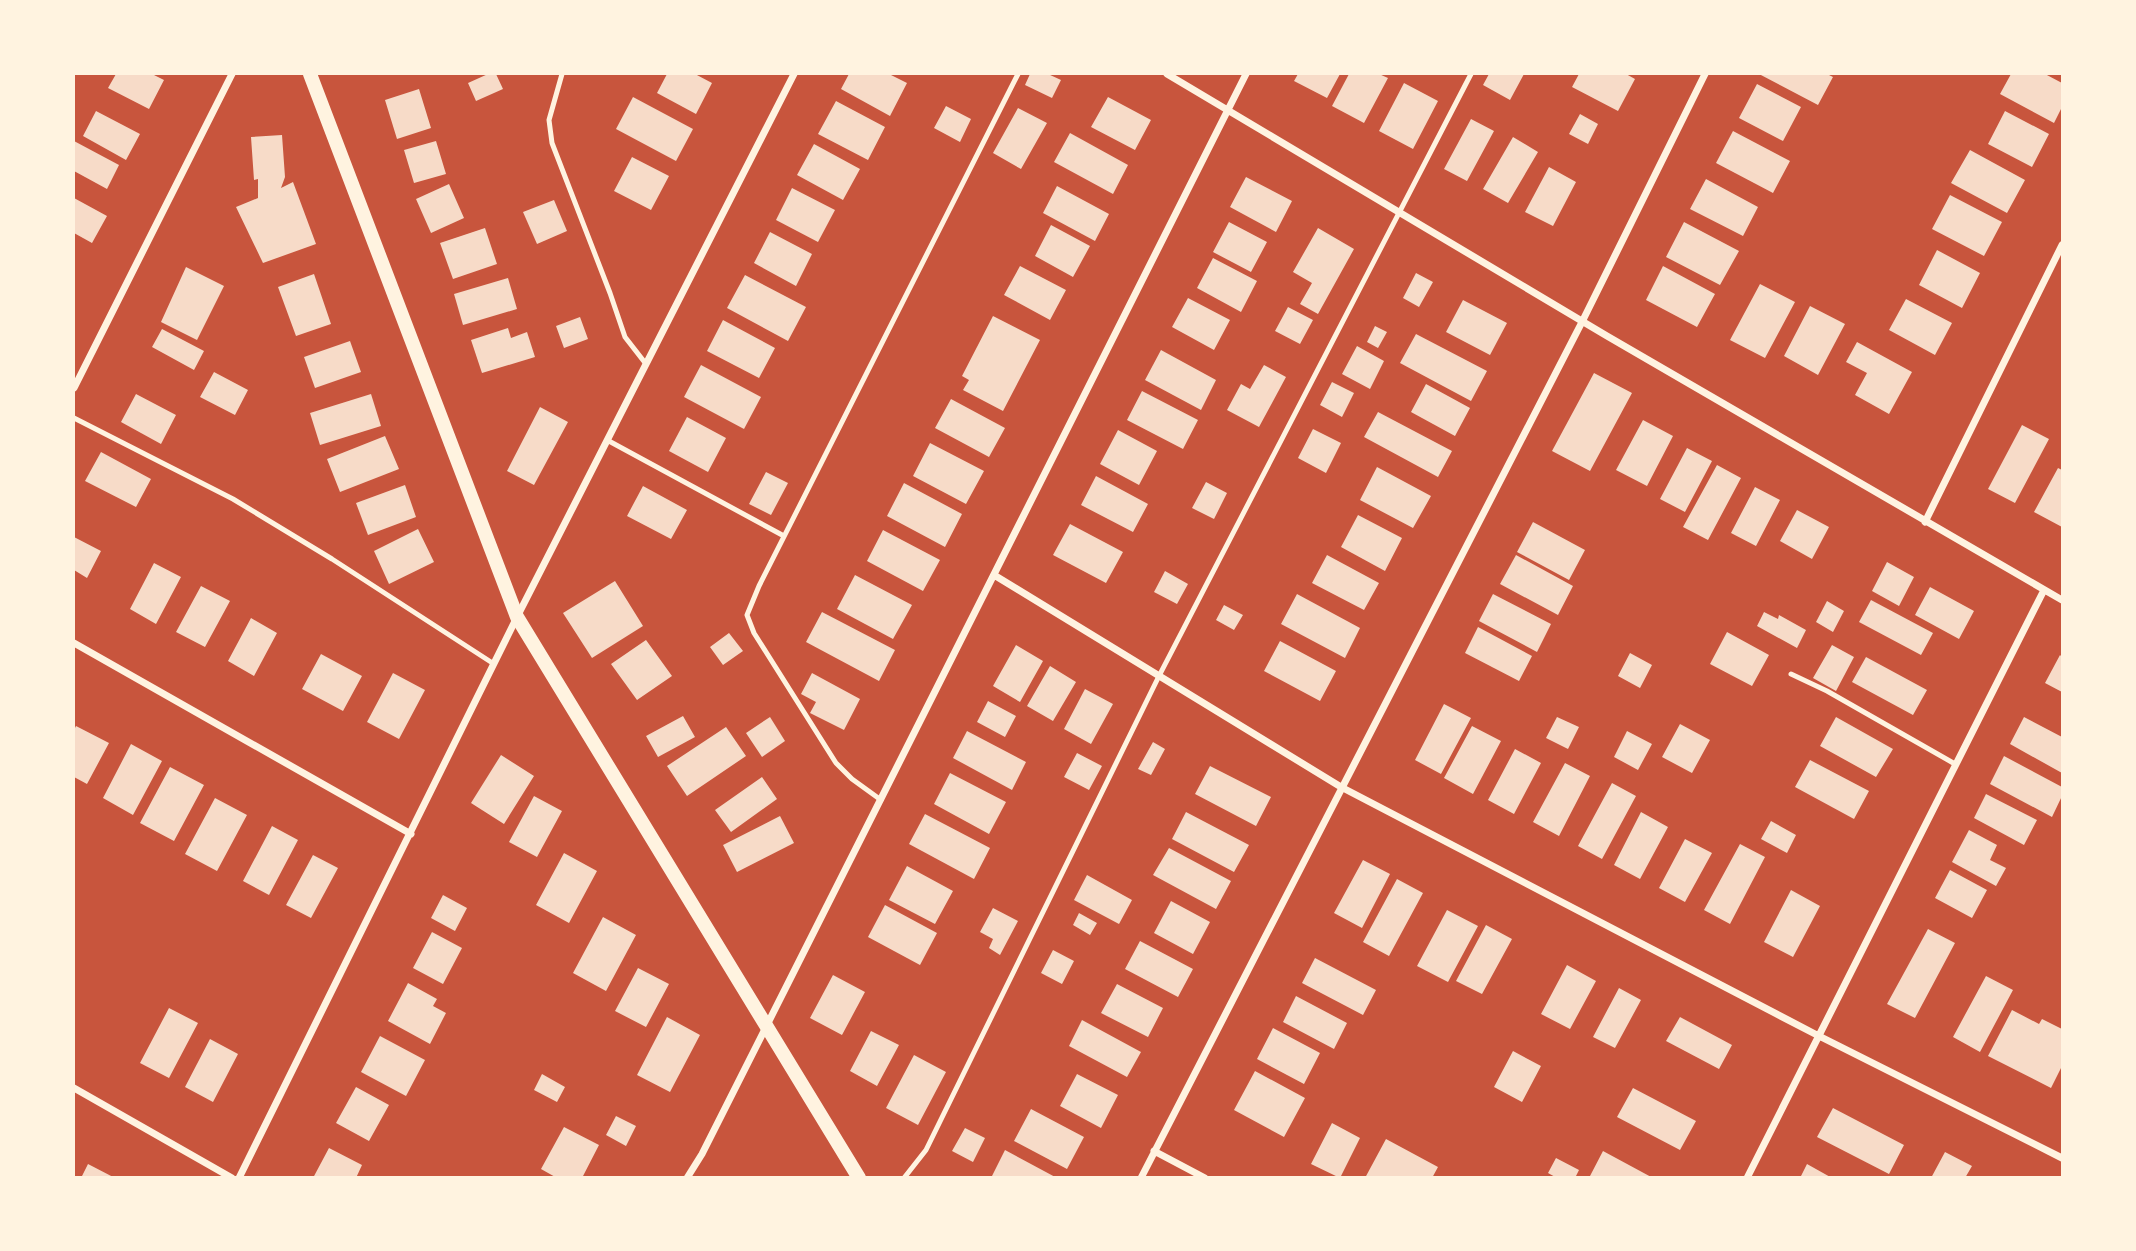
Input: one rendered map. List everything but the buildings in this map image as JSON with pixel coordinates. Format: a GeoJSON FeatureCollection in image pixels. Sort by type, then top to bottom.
{"type":"FeatureCollection","features":[{"type":"Feature","properties":{"kind":"main road"},"geometry":{"type":"LineString","coordinates":[[310,74],[517,617],[859,1178]]}},
{"type":"Feature","properties":{"kind":"street"},"geometry":{"type":"LineString","coordinates":[[74,384],[232,74]]}},
{"type":"Feature","properties":{"kind":"street"},"geometry":{"type":"LineString","coordinates":[[239,1178],[517,617],[794,74]]}},
{"type":"Feature","properties":{"kind":"street"},"geometry":{"type":"LineString","coordinates":[[1167,74],[1582,322],[2063,600]]}},
{"type":"Feature","properties":{"kind":"street"},"geometry":{"type":"LineString","coordinates":[[687,1178],[702,1154],[1246,74]]}},
{"type":"Feature","properties":{"kind":"street"},"geometry":{"type":"LineString","coordinates":[[1140,1178],[1582,322],[1705,74]]}},
{"type":"Feature","properties":{"kind":"street"},"geometry":{"type":"LineString","coordinates":[[1925,522],[2063,245]]}},
{"type":"Feature","properties":{"kind":"street"},"geometry":{"type":"LineString","coordinates":[[994,575],[1341,787],[1817,1035],[2063,1158]]}},
{"type":"Feature","properties":{"kind":"street"},"geometry":{"type":"LineString","coordinates":[[1747,1178],[2044,590]]}},
{"type":"Feature","properties":{"kind":"street"},"geometry":{"type":"LineString","coordinates":[[74,643],[411,834]]}},
{"type":"Feature","properties":{"kind":"street"},"geometry":{"type":"LineString","coordinates":[[74,1088],[232,1178]]}},
{"type":"Feature","properties":{"kind":"street"},"geometry":{"type":"LineString","coordinates":[[1154,1152],[1205,1178]]}},
{"type":"Feature","properties":{"kind":"lane"},"geometry":{"type":"LineString","coordinates":[[562,74],[548,120],[552,143],[625,337],[646,364]]}},
{"type":"Feature","properties":{"kind":"lane"},"geometry":{"type":"LineString","coordinates":[[881,800],[852,779],[836,763],[754,634],[747,615],[784,536],[1017,74]]}},
{"type":"Feature","properties":{"kind":"lane"},"geometry":{"type":"LineString","coordinates":[[904,1178],[926,1150],[1159,676],[1471,74]]}},
{"type":"Feature","properties":{"kind":"lane"},"geometry":{"type":"LineString","coordinates":[[74,418],[233,499],[332,559],[494,664]]}},
{"type":"Feature","properties":{"kind":"lane"},"geometry":{"type":"LineString","coordinates":[[607,440],[784,536]]}},
{"type":"Feature","properties":{"kind":"lane"},"geometry":{"type":"LineString","coordinates":[[1791,674],[1827,691],[1955,764]]}}]}
